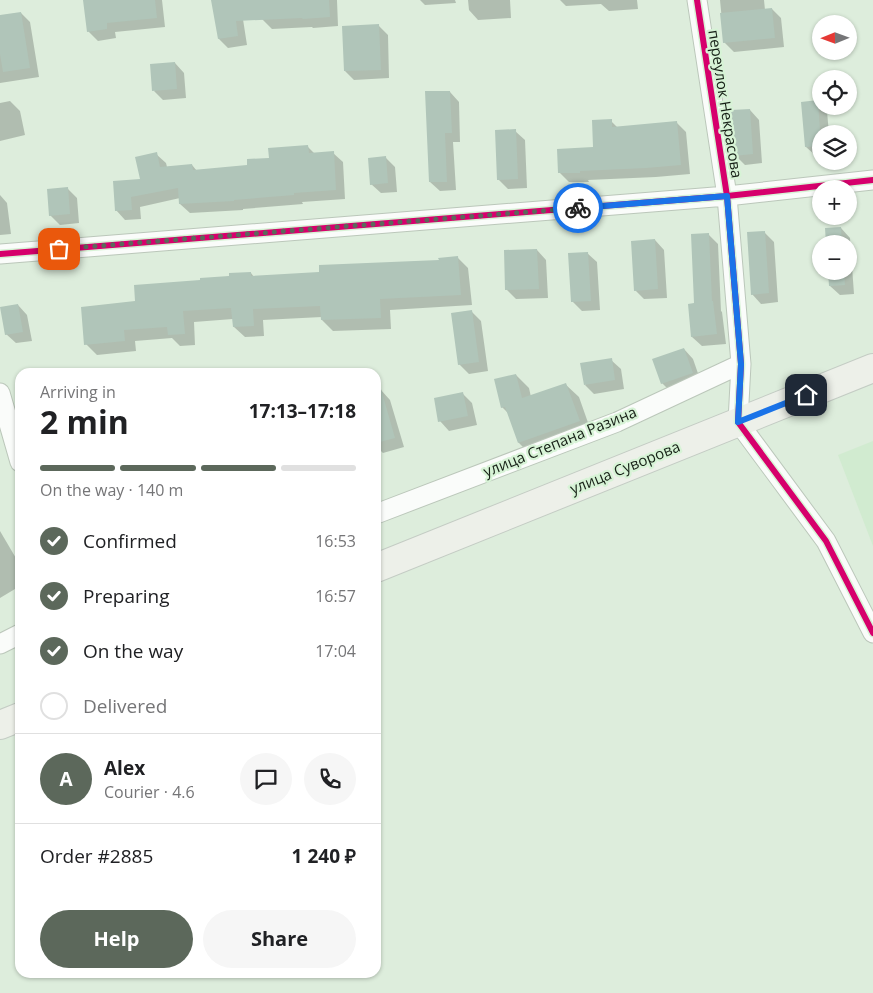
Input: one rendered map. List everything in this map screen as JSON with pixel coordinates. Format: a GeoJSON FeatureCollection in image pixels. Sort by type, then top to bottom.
{"type":"FeatureCollection","features":[{"type":"Feature","properties":{"kind":"main road","name":"улица Суворова"},"geometry":{"type":"LineString","coordinates":[[381,566],[873,368]]}},
{"type":"Feature","properties":{"kind":"main road"},"geometry":{"type":"LineString","coordinates":[[0,725],[15,719]]}},
{"type":"Feature","properties":{"kind":"street","name":"переулок Некрасова"},"geometry":{"type":"LineString","coordinates":[[697,0],[727,196],[741,364],[738,422]]}},
{"type":"Feature","properties":{"kind":"street"},"geometry":{"type":"LineString","coordinates":[[0,254],[727,196],[873,180]]}},
{"type":"Feature","properties":{"kind":"street","name":"улица Степана Разина"},"geometry":{"type":"LineString","coordinates":[[381,512],[617,422],[741,364]]}},
{"type":"Feature","properties":{"kind":"street"},"geometry":{"type":"LineString","coordinates":[[0,393],[15,445]]}},
{"type":"Feature","properties":{"kind":"street"},"geometry":{"type":"LineString","coordinates":[[738,422],[826,541],[873,633]]}},
{"type":"Feature","properties":{"kind":"street"},"geometry":{"type":"LineString","coordinates":[[0,644],[15,636]]}},
{"type":"Feature","properties":{"kind":"shaded area"},"geometry":{"type":"Polygon","coordinates":[[[873,441],[873,546],[838,455],[873,441]]]}},
{"type":"Feature","properties":{"kind":"building"},"geometry":{"type":"Polygon","coordinates":[[[83,0],[155,0],[157,18],[107,23],[107,29],[87,32],[83,0]]]}},
{"type":"Feature","properties":{"kind":"building"},"geometry":{"type":"Polygon","coordinates":[[[211,0],[329,0],[330,17],[236,21],[238,36],[218,39],[211,0]]]}},
{"type":"Feature","properties":{"kind":"building"},"geometry":{"type":"Polygon","coordinates":[[[772,8],[775,38],[723,43],[720,13],[772,8]]]}},
{"type":"Feature","properties":{"kind":"building"},"geometry":{"type":"Polygon","coordinates":[[[21,12],[30,68],[3,72],[0,54],[0,15],[21,12]]]}},
{"type":"Feature","properties":{"kind":"building"},"geometry":{"type":"Polygon","coordinates":[[[379,24],[381,70],[344,71],[342,26],[379,24]]]}},
{"type":"Feature","properties":{"kind":"building"},"geometry":{"type":"Polygon","coordinates":[[[175,62],[177,89],[152,91],[150,64],[175,62]]]}},
{"type":"Feature","properties":{"kind":"building"},"geometry":{"type":"Polygon","coordinates":[[[425,91],[450,91],[452,133],[445,133],[447,182],[429,182],[425,91]]]}},
{"type":"Feature","properties":{"kind":"building"},"geometry":{"type":"Polygon","coordinates":[[[812,101],[812,115],[819,115],[820,125],[812,125],[812,147],[805,147],[801,102],[812,101]]]}},
{"type":"Feature","properties":{"kind":"building"},"geometry":{"type":"Polygon","coordinates":[[[750,109],[753,154],[734,156],[731,110],[750,109]]]}},
{"type":"Feature","properties":{"kind":"building"},"geometry":{"type":"Polygon","coordinates":[[[612,119],[612,127],[677,121],[681,165],[558,173],[557,149],[593,147],[592,120],[612,119]]]}},
{"type":"Feature","properties":{"kind":"building"},"geometry":{"type":"Polygon","coordinates":[[[516,129],[518,179],[497,180],[495,130],[516,129]]]}},
{"type":"Feature","properties":{"kind":"building"},"geometry":{"type":"Polygon","coordinates":[[[308,145],[309,153],[334,151],[336,190],[294,193],[294,195],[234,201],[179,204],[178,188],[131,197],[132,210],[115,211],[113,181],[140,179],[135,157],[157,152],[160,167],[192,164],[193,170],[247,165],[247,159],[269,158],[268,148],[308,145]]]}},
{"type":"Feature","properties":{"kind":"building"},"geometry":{"type":"Polygon","coordinates":[[[386,156],[388,183],[370,185],[368,158],[386,156]]]}},
{"type":"Feature","properties":{"kind":"building"},"geometry":{"type":"Polygon","coordinates":[[[68,187],[70,214],[49,216],[47,189],[68,187]]]}},
{"type":"Feature","properties":{"kind":"building"},"geometry":{"type":"Polygon","coordinates":[[[841,227],[841,235],[825,235],[825,228],[841,227]]]}},
{"type":"Feature","properties":{"kind":"building"},"geometry":{"type":"Polygon","coordinates":[[[765,231],[769,293],[751,295],[747,232],[765,231]]]}},
{"type":"Feature","properties":{"kind":"building"},"geometry":{"type":"Polygon","coordinates":[[[709,233],[712,301],[717,334],[691,337],[688,304],[694,303],[691,234],[709,233]]]}},
{"type":"Feature","properties":{"kind":"building"},"geometry":{"type":"Polygon","coordinates":[[[655,239],[658,289],[634,291],[631,241],[655,239]]]}},
{"type":"Feature","properties":{"kind":"building"},"geometry":{"type":"Polygon","coordinates":[[[537,249],[539,289],[505,290],[504,250],[537,249]]]}},
{"type":"Feature","properties":{"kind":"building"},"geometry":{"type":"Polygon","coordinates":[[[588,252],[591,301],[571,302],[568,253],[588,252]]]}},
{"type":"Feature","properties":{"kind":"building"},"geometry":{"type":"Polygon","coordinates":[[[458,256],[461,295],[380,299],[381,318],[321,320],[320,306],[253,309],[254,326],[233,327],[231,308],[183,311],[185,334],[168,335],[167,327],[124,330],[125,341],[84,345],[81,307],[135,301],[134,285],[200,280],[200,278],[229,276],[229,273],[251,272],[251,276],[319,272],[319,265],[439,260],[438,258],[458,256]]]}},
{"type":"Feature","properties":{"kind":"building"},"geometry":{"type":"Polygon","coordinates":[[[829,280],[845,280],[845,285],[829,286],[829,280]]]}},
{"type":"Feature","properties":{"kind":"building"},"geometry":{"type":"Polygon","coordinates":[[[18,304],[23,332],[5,335],[0,307],[18,304]]]}},
{"type":"Feature","properties":{"kind":"building"},"geometry":{"type":"Polygon","coordinates":[[[472,310],[479,362],[458,365],[451,313],[472,310]]]}},
{"type":"Feature","properties":{"kind":"building"},"geometry":{"type":"Polygon","coordinates":[[[684,348],[693,373],[661,384],[652,359],[684,348]]]}},
{"type":"Feature","properties":{"kind":"building"},"geometry":{"type":"Polygon","coordinates":[[[612,358],[615,380],[584,385],[580,363],[612,358]]]}},
{"type":"Feature","properties":{"kind":"building"},"geometry":{"type":"Polygon","coordinates":[[[516,374],[522,398],[566,383],[580,421],[518,443],[505,407],[501,408],[494,379],[516,374]]]}},
{"type":"Feature","properties":{"kind":"building"},"geometry":{"type":"Polygon","coordinates":[[[381,389],[395,438],[381,442],[381,389]]]}},
{"type":"Feature","properties":{"kind":"building"},"geometry":{"type":"Polygon","coordinates":[[[463,392],[468,416],[438,422],[434,398],[463,392]]]}},
{"type":"Feature","properties":{"kind":"cycle path"},"geometry":{"type":"LineString","coordinates":[[697,0],[727,196],[741,364],[738,422],[826,541],[873,633]]}},
{"type":"Feature","properties":{"kind":"cycle path"},"geometry":{"type":"LineString","coordinates":[[0,254],[727,196],[873,180]]}},
{"type":"Feature","properties":{"kind":"way so far"},"geometry":{"type":"LineString","coordinates":[[59,249],[578,208]]}},
{"type":"Feature","properties":{"kind":"route"},"geometry":{"type":"LineString","coordinates":[[578,208],[727,196],[741,364],[738,422],[806,395]]}}]}
